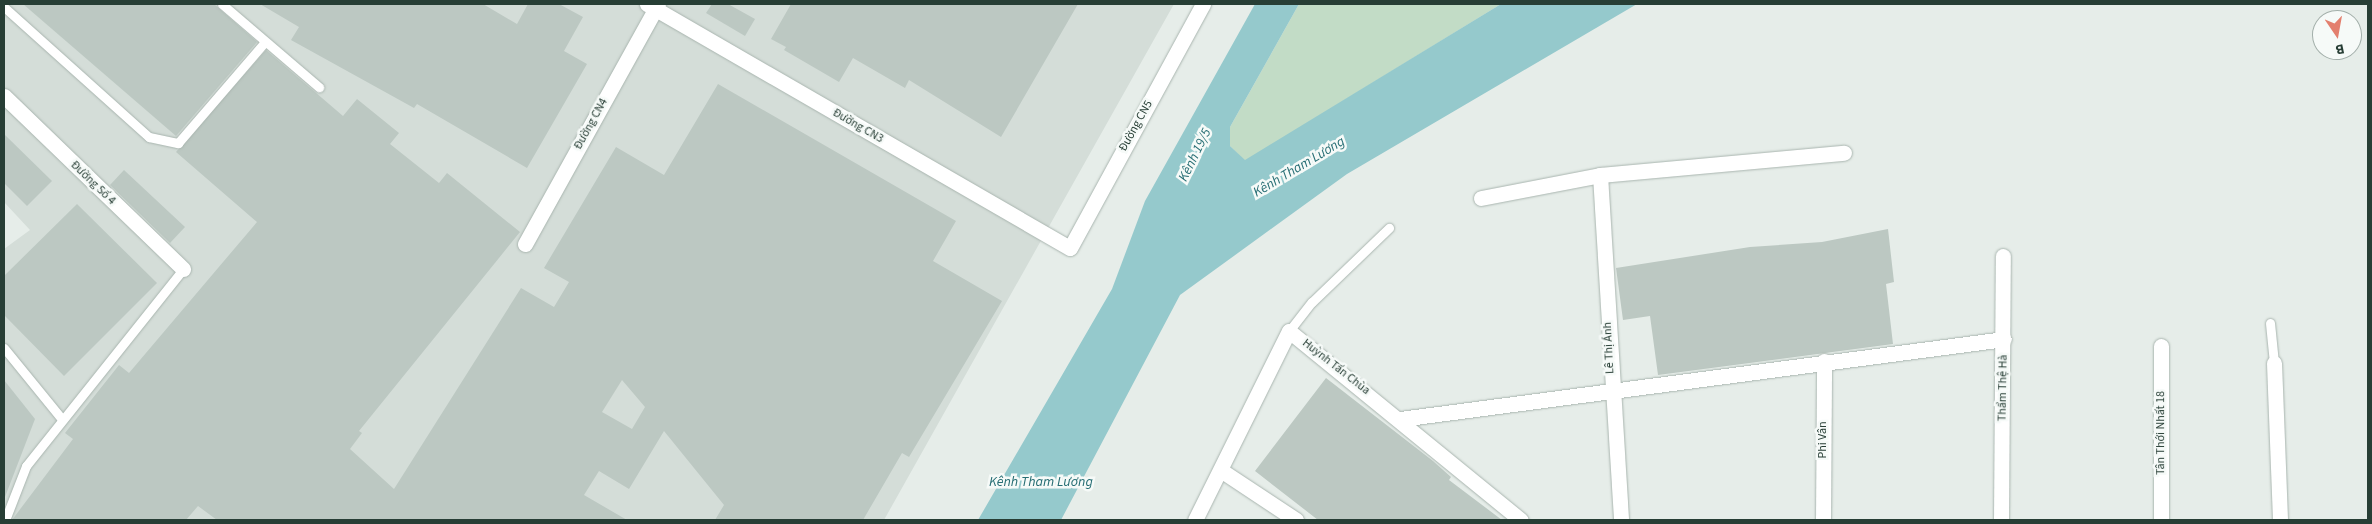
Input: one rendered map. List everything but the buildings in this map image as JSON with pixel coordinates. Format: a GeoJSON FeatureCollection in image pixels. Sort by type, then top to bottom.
{"type":"FeatureCollection","features":[{"type":"Feature","properties":{"kind":"street","name":"Đường CN5"},"geometry":{"type":"LineString","coordinates":[[1070,248],[1203,4]]}},
{"type":"Feature","properties":{"kind":"street","name":"Đường CN3"},"geometry":{"type":"LineString","coordinates":[[654,5],[1070,248]]}},
{"type":"Feature","properties":{"kind":"street","name":"Đường CN4"},"geometry":{"type":"LineString","coordinates":[[525,244],[654,5]]}},
{"type":"Feature","properties":{"kind":"street","name":"Đường Số 4"},"geometry":{"type":"LineString","coordinates":[[4,96],[183,270]]}},
{"type":"Feature","properties":{"kind":"street"},"geometry":{"type":"LineString","coordinates":[[1481,198],[1600,175],[1844,153]]}},
{"type":"Feature","properties":{"kind":"street","name":"Lê Thị Ánh"},"geometry":{"type":"LineString","coordinates":[[1600,175],[1610,389],[1621,520]]}},
{"type":"Feature","properties":{"kind":"street","name":"Thẩm Thệ Hà"},"geometry":{"type":"LineString","coordinates":[[2001,520],[2004,339],[2003,256]]}},
{"type":"Feature","properties":{"kind":"street","name":"Huỳnh Tấn Chùa"},"geometry":{"type":"LineString","coordinates":[[1195,520],[1222,470],[1289,331],[1400,419],[1522,520]]}},
{"type":"Feature","properties":{"kind":"street"},"geometry":{"type":"LineString","coordinates":[[1400,419],[1610,389],[2004,339]]}},
{"type":"Feature","properties":{"kind":"street","name":"Tân Thới Nhất 18"},"geometry":{"type":"LineString","coordinates":[[2161,346],[2161,520]]}},
{"type":"Feature","properties":{"kind":"street","name":"Phi Vân"},"geometry":{"type":"LineString","coordinates":[[1823,520],[1824,361]]}},
{"type":"Feature","properties":{"kind":"street"},"geometry":{"type":"LineString","coordinates":[[2274,363],[2280,520]]}},
{"type":"Feature","properties":{"kind":"street"},"geometry":{"type":"LineString","coordinates":[[1222,470],[1296,520]]}},
{"type":"Feature","properties":{"kind":"lane"},"geometry":{"type":"LineString","coordinates":[[222,4],[319,87]]}},
{"type":"Feature","properties":{"kind":"lane"},"geometry":{"type":"LineString","coordinates":[[4,7],[149,137],[178,144],[265,42]]}},
{"type":"Feature","properties":{"kind":"lane"},"geometry":{"type":"LineString","coordinates":[[1289,331],[1312,302],[1389,228]]}},
{"type":"Feature","properties":{"kind":"lane"},"geometry":{"type":"LineString","coordinates":[[5,520],[26,466],[183,270]]}},
{"type":"Feature","properties":{"kind":"lane"},"geometry":{"type":"LineString","coordinates":[[2270,323],[2274,363]]}},
{"type":"Feature","properties":{"kind":"lane"},"geometry":{"type":"LineString","coordinates":[[4,348],[62,419]]}},
{"type":"Feature","properties":{"kind":"shaded area"},"geometry":{"type":"Polygon","coordinates":[[[4,4],[1174,4],[884,520],[4,520],[4,249],[30,230],[4,202],[4,4]]]}},
{"type":"Feature","properties":{"kind":"green space"},"geometry":{"type":"Polygon","coordinates":[[[1299,4],[1501,4],[1245,161],[1230,146],[1230,127],[1299,4]]]}},
{"type":"Feature","properties":{"kind":"water","name":"Kênh Tham Lương"},"geometry":{"type":"Polygon","coordinates":[[[1255,4],[1299,4],[1230,127],[1230,146],[1245,160],[1501,4],[1637,4],[1347,174],[1180,295],[1061,520],[978,520],[1112,289],[1145,201],[1255,4]]]}},
{"type":"Feature","properties":{"kind":"water label","name":"Kênh 19/5"},"geometry":{"type":"Point","coordinates":[1195,155]}}]}
